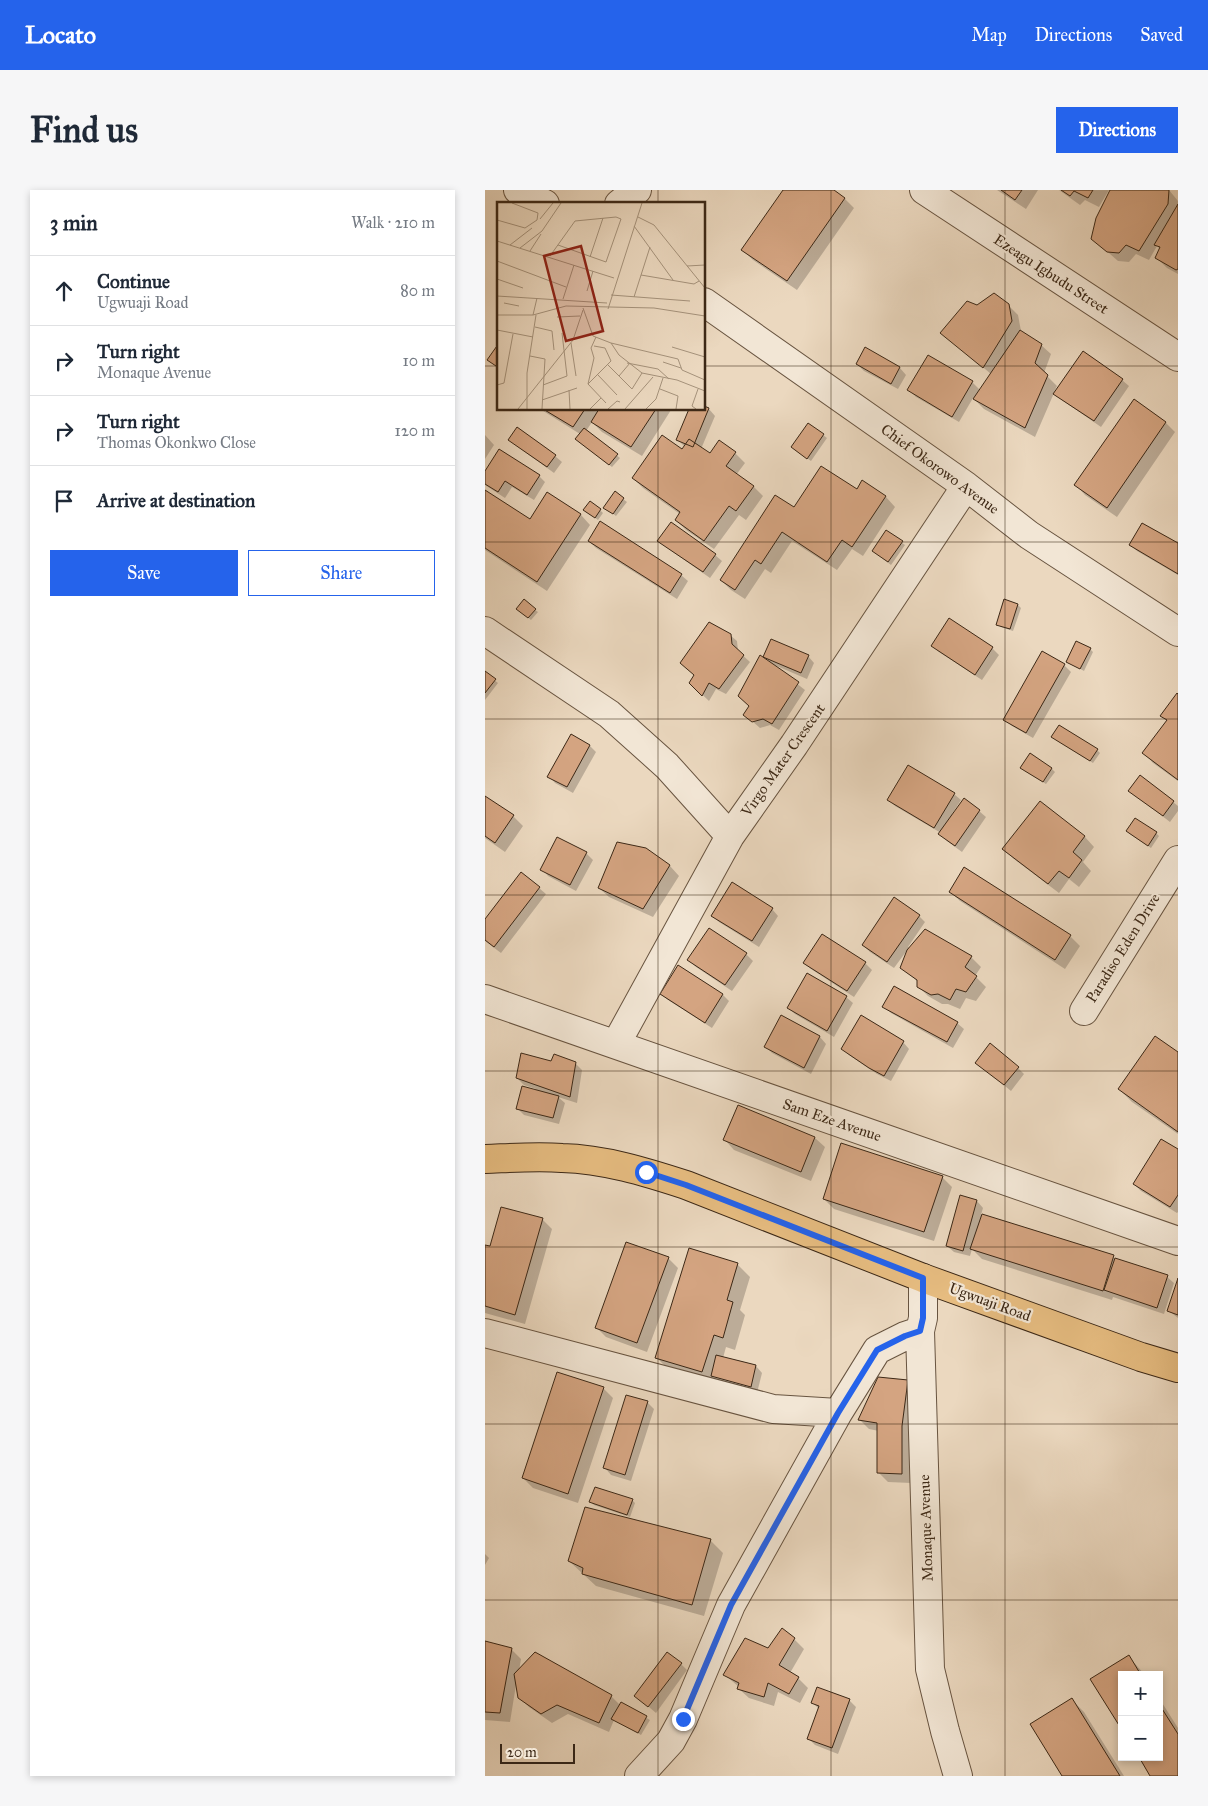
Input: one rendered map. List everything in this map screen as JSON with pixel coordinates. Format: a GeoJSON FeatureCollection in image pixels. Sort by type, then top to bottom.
{"type":"FeatureCollection","features":[{"type":"Feature","properties":{"kind":"main road","name":"Ugwuaji Road"},"geometry":{"type":"LineString","coordinates":[[485,1159],[563,1158],[608,1164],[646,1172],[686,1185],[923,1278],[1141,1357],[1178,1368]]}},
{"type":"Feature","properties":{"kind":"street"},"geometry":{"type":"LineString","coordinates":[[518,190],[541,202]]}},
{"type":"Feature","properties":{"kind":"street"},"geometry":{"type":"LineString","coordinates":[[622,202],[637,190]]}},
{"type":"Feature","properties":{"kind":"street","name":"Ezeagu Igbudu Street"},"geometry":{"type":"LineString","coordinates":[[924,190],[1178,357]]}},
{"type":"Feature","properties":{"kind":"street","name":"Chief Okorowo Avenue"},"geometry":{"type":"LineString","coordinates":[[705,303],[966,486],[1029,535],[1178,632]]}},
{"type":"Feature","properties":{"kind":"street","name":"Virgo Mater Crescent"},"geometry":{"type":"LineString","coordinates":[[616,1044],[730,836],[794,745],[966,486]]}},
{"type":"Feature","properties":{"kind":"street"},"geometry":{"type":"LineString","coordinates":[[485,632],[609,714],[667,766],[730,836]]}},
{"type":"Feature","properties":{"kind":"street","name":"Paradiso Eden Drive"},"geometry":{"type":"LineString","coordinates":[[1084,1011],[1178,860]]}},
{"type":"Feature","properties":{"kind":"street","name":"Sam Eze Avenue"},"geometry":{"type":"LineString","coordinates":[[485,999],[1178,1241]]}},
{"type":"Feature","properties":{"kind":"street","name":"Monaque Avenue"},"geometry":{"type":"LineString","coordinates":[[923,1278],[923,1318],[920,1331],[930,1668],[958,1776]]}},
{"type":"Feature","properties":{"kind":"street"},"geometry":{"type":"LineString","coordinates":[[639,1776],[671,1741],[683,1719],[731,1605],[838,1413],[877,1350],[920,1331]]}},
{"type":"Feature","properties":{"kind":"street"},"geometry":{"type":"LineString","coordinates":[[485,1333],[773,1409],[838,1413]]}},
{"type":"Feature","properties":{"kind":"building"},"geometry":{"type":"Polygon","coordinates":[[[783,190],[834,190],[845,198],[787,281],[741,250],[783,190]]]}},
{"type":"Feature","properties":{"kind":"building"},"geometry":{"type":"Polygon","coordinates":[[[1001,190],[1022,190],[1015,200],[1001,190]]]}},
{"type":"Feature","properties":{"kind":"building"},"geometry":{"type":"Polygon","coordinates":[[[1061,190],[1093,190],[1088,198],[1074,191],[1070,196],[1061,190]]]}},
{"type":"Feature","properties":{"kind":"building"},"geometry":{"type":"Polygon","coordinates":[[[1110,190],[1169,190],[1168,204],[1139,251],[1126,245],[1119,253],[1107,252],[1091,239],[1096,218],[1110,190]]]}},
{"type":"Feature","properties":{"kind":"building"},"geometry":{"type":"Polygon","coordinates":[[[1178,204],[1178,269],[1176,270],[1155,258],[1160,247],[1154,245],[1178,204]]]}},
{"type":"Feature","properties":{"kind":"building"},"geometry":{"type":"Polygon","coordinates":[[[994,293],[1009,304],[1012,321],[983,368],[940,333],[967,301],[977,305],[994,293]]]}},
{"type":"Feature","properties":{"kind":"building"},"geometry":{"type":"Polygon","coordinates":[[[1020,330],[1042,344],[1035,363],[1048,375],[1025,428],[973,399],[1020,330]]]}},
{"type":"Feature","properties":{"kind":"building"},"geometry":{"type":"Polygon","coordinates":[[[497,346],[497,367],[487,360],[497,346]]]}},
{"type":"Feature","properties":{"kind":"building"},"geometry":{"type":"Polygon","coordinates":[[[865,347],[900,367],[891,384],[856,364],[865,347]]]}},
{"type":"Feature","properties":{"kind":"building"},"geometry":{"type":"Polygon","coordinates":[[[1083,351],[1123,379],[1094,421],[1053,394],[1083,351]]]}},
{"type":"Feature","properties":{"kind":"building"},"geometry":{"type":"Polygon","coordinates":[[[928,355],[973,381],[952,417],[907,390],[928,355]]]}},
{"type":"Feature","properties":{"kind":"building"},"geometry":{"type":"Polygon","coordinates":[[[1134,399],[1166,422],[1107,508],[1074,485],[1134,399]]]}},
{"type":"Feature","properties":{"kind":"building"},"geometry":{"type":"Polygon","coordinates":[[[705,406],[709,408],[693,447],[676,440],[689,410],[705,410],[705,406]]]}},
{"type":"Feature","properties":{"kind":"building"},"geometry":{"type":"Polygon","coordinates":[[[545,410],[584,410],[573,427],[545,410]]]}},
{"type":"Feature","properties":{"kind":"building"},"geometry":{"type":"Polygon","coordinates":[[[598,410],[655,410],[631,447],[591,422],[598,410]]]}},
{"type":"Feature","properties":{"kind":"building"},"geometry":{"type":"Polygon","coordinates":[[[808,423],[824,434],[807,459],[791,447],[808,423]]]}},
{"type":"Feature","properties":{"kind":"building"},"geometry":{"type":"Polygon","coordinates":[[[517,427],[556,455],[547,467],[508,440],[517,427]]]}},
{"type":"Feature","properties":{"kind":"building"},"geometry":{"type":"Polygon","coordinates":[[[584,428],[618,454],[609,465],[575,439],[584,428]]]}},
{"type":"Feature","properties":{"kind":"building"},"geometry":{"type":"Polygon","coordinates":[[[662,435],[682,449],[689,439],[710,453],[719,440],[736,452],[726,466],[754,486],[736,511],[729,506],[704,541],[675,520],[680,512],[632,478],[662,435]]]}},
{"type":"Feature","properties":{"kind":"building"},"geometry":{"type":"Polygon","coordinates":[[[499,449],[540,475],[527,495],[505,481],[498,492],[485,484],[485,471],[499,449]]]}},
{"type":"Feature","properties":{"kind":"building"},"geometry":{"type":"Polygon","coordinates":[[[821,466],[857,489],[862,480],[886,496],[852,547],[842,540],[827,562],[782,532],[761,564],[755,560],[735,590],[720,580],[775,495],[794,507],[821,466]]]}},
{"type":"Feature","properties":{"kind":"building"},"geometry":{"type":"Polygon","coordinates":[[[485,490],[530,519],[547,492],[581,514],[537,582],[485,548],[485,490]]]}},
{"type":"Feature","properties":{"kind":"building"},"geometry":{"type":"Polygon","coordinates":[[[615,491],[624,498],[613,514],[603,508],[615,491]]]}},
{"type":"Feature","properties":{"kind":"building"},"geometry":{"type":"Polygon","coordinates":[[[590,501],[601,509],[595,518],[583,510],[590,501]]]}},
{"type":"Feature","properties":{"kind":"building"},"geometry":{"type":"Polygon","coordinates":[[[600,521],[682,574],[670,593],[588,541],[600,521]]]}},
{"type":"Feature","properties":{"kind":"building"},"geometry":{"type":"Polygon","coordinates":[[[671,522],[716,554],[703,572],[657,541],[671,522]]]}},
{"type":"Feature","properties":{"kind":"building"},"geometry":{"type":"Polygon","coordinates":[[[1142,523],[1178,543],[1178,574],[1129,545],[1142,523]]]}},
{"type":"Feature","properties":{"kind":"building"},"geometry":{"type":"Polygon","coordinates":[[[886,530],[903,541],[888,562],[872,551],[886,530]]]}},
{"type":"Feature","properties":{"kind":"building"},"geometry":{"type":"Polygon","coordinates":[[[524,599],[536,609],[528,618],[516,609],[524,599]]]}},
{"type":"Feature","properties":{"kind":"building"},"geometry":{"type":"Polygon","coordinates":[[[1004,599],[1018,604],[1010,629],[996,625],[1004,599]]]}},
{"type":"Feature","properties":{"kind":"building"},"geometry":{"type":"Polygon","coordinates":[[[949,618],[993,647],[975,675],[931,646],[949,618]]]}},
{"type":"Feature","properties":{"kind":"building"},"geometry":{"type":"Polygon","coordinates":[[[709,622],[731,634],[732,644],[744,655],[719,689],[709,683],[702,696],[689,683],[694,675],[680,663],[709,622]]]}},
{"type":"Feature","properties":{"kind":"building"},"geometry":{"type":"Polygon","coordinates":[[[771,639],[809,655],[801,673],[763,657],[771,639]]]}},
{"type":"Feature","properties":{"kind":"building"},"geometry":{"type":"Polygon","coordinates":[[[1076,641],[1091,648],[1080,669],[1066,662],[1076,641]]]}},
{"type":"Feature","properties":{"kind":"building"},"geometry":{"type":"Polygon","coordinates":[[[1042,651],[1065,664],[1026,733],[1003,720],[1042,651]]]}},
{"type":"Feature","properties":{"kind":"building"},"geometry":{"type":"Polygon","coordinates":[[[760,655],[799,682],[772,724],[763,719],[752,722],[743,715],[749,706],[738,696],[760,655]]]}},
{"type":"Feature","properties":{"kind":"building"},"geometry":{"type":"Polygon","coordinates":[[[485,671],[496,679],[485,693],[485,671]]]}},
{"type":"Feature","properties":{"kind":"building"},"geometry":{"type":"Polygon","coordinates":[[[1177,693],[1178,780],[1142,753],[1167,720],[1160,716],[1177,693]]]}},
{"type":"Feature","properties":{"kind":"building"},"geometry":{"type":"Polygon","coordinates":[[[1059,725],[1098,749],[1090,761],[1051,737],[1059,725]]]}},
{"type":"Feature","properties":{"kind":"building"},"geometry":{"type":"Polygon","coordinates":[[[571,734],[590,745],[567,787],[547,777],[571,734]]]}},
{"type":"Feature","properties":{"kind":"building"},"geometry":{"type":"Polygon","coordinates":[[[1030,753],[1052,768],[1043,782],[1020,768],[1030,753]]]}},
{"type":"Feature","properties":{"kind":"building"},"geometry":{"type":"Polygon","coordinates":[[[908,765],[955,793],[934,828],[887,800],[908,765]]]}},
{"type":"Feature","properties":{"kind":"building"},"geometry":{"type":"Polygon","coordinates":[[[1140,775],[1174,801],[1163,816],[1128,791],[1140,775]]]}},
{"type":"Feature","properties":{"kind":"building"},"geometry":{"type":"Polygon","coordinates":[[[485,796],[514,815],[495,843],[485,836],[485,796]]]}},
{"type":"Feature","properties":{"kind":"building"},"geometry":{"type":"Polygon","coordinates":[[[964,798],[980,810],[955,846],[938,834],[964,798]]]}},
{"type":"Feature","properties":{"kind":"building"},"geometry":{"type":"Polygon","coordinates":[[[1040,801],[1085,836],[1073,852],[1082,860],[1069,878],[1059,871],[1048,884],[1002,849],[1040,801]]]}},
{"type":"Feature","properties":{"kind":"building"},"geometry":{"type":"Polygon","coordinates":[[[1135,818],[1157,832],[1148,846],[1126,831],[1135,818]]]}},
{"type":"Feature","properties":{"kind":"building"},"geometry":{"type":"Polygon","coordinates":[[[557,837],[587,852],[570,885],[540,870],[557,837]]]}},
{"type":"Feature","properties":{"kind":"building"},"geometry":{"type":"Polygon","coordinates":[[[617,842],[646,848],[670,865],[643,909],[598,888],[617,842]]]}},
{"type":"Feature","properties":{"kind":"building"},"geometry":{"type":"Polygon","coordinates":[[[964,867],[1071,935],[1055,960],[949,892],[964,867]]]}},
{"type":"Feature","properties":{"kind":"building"},"geometry":{"type":"Polygon","coordinates":[[[521,872],[540,887],[494,947],[485,940],[485,919],[521,872]]]}},
{"type":"Feature","properties":{"kind":"building"},"geometry":{"type":"Polygon","coordinates":[[[732,882],[773,908],[752,941],[711,916],[732,882]]]}},
{"type":"Feature","properties":{"kind":"building"},"geometry":{"type":"Polygon","coordinates":[[[894,897],[920,915],[887,962],[862,945],[894,897]]]}},
{"type":"Feature","properties":{"kind":"building"},"geometry":{"type":"Polygon","coordinates":[[[709,928],[747,953],[725,985],[687,960],[709,928]]]}},
{"type":"Feature","properties":{"kind":"building"},"geometry":{"type":"Polygon","coordinates":[[[925,929],[972,956],[965,967],[977,976],[966,992],[956,989],[950,1000],[938,994],[931,995],[917,987],[917,980],[900,968],[907,950],[925,929]]]}},
{"type":"Feature","properties":{"kind":"building"},"geometry":{"type":"Polygon","coordinates":[[[822,934],[866,962],[847,991],[803,963],[822,934]]]}},
{"type":"Feature","properties":{"kind":"building"},"geometry":{"type":"Polygon","coordinates":[[[678,965],[723,994],[705,1023],[660,994],[678,965]]]}},
{"type":"Feature","properties":{"kind":"building"},"geometry":{"type":"Polygon","coordinates":[[[807,973],[847,996],[827,1031],[787,1008],[807,973]]]}},
{"type":"Feature","properties":{"kind":"building"},"geometry":{"type":"Polygon","coordinates":[[[894,986],[958,1022],[947,1042],[882,1007],[894,986]]]}},
{"type":"Feature","properties":{"kind":"building"},"geometry":{"type":"Polygon","coordinates":[[[781,1015],[820,1036],[804,1068],[764,1047],[781,1015]]]}},
{"type":"Feature","properties":{"kind":"building"},"geometry":{"type":"Polygon","coordinates":[[[861,1015],[904,1041],[884,1076],[841,1049],[861,1015]]]}},
{"type":"Feature","properties":{"kind":"building"},"geometry":{"type":"Polygon","coordinates":[[[1155,1036],[1178,1052],[1178,1132],[1118,1089],[1155,1036]]]}},
{"type":"Feature","properties":{"kind":"building"},"geometry":{"type":"Polygon","coordinates":[[[990,1043],[1019,1067],[1004,1085],[975,1063],[990,1043]]]}},
{"type":"Feature","properties":{"kind":"building"},"geometry":{"type":"Polygon","coordinates":[[[521,1053],[551,1061],[554,1054],[576,1062],[570,1097],[516,1078],[521,1053]]]}},
{"type":"Feature","properties":{"kind":"building"},"geometry":{"type":"Polygon","coordinates":[[[522,1086],[559,1096],[553,1118],[516,1109],[522,1086]]]}},
{"type":"Feature","properties":{"kind":"building"},"geometry":{"type":"Polygon","coordinates":[[[738,1105],[815,1137],[801,1172],[723,1140],[738,1105]]]}},
{"type":"Feature","properties":{"kind":"building"},"geometry":{"type":"Polygon","coordinates":[[[1161,1139],[1178,1149],[1178,1195],[1170,1207],[1133,1184],[1161,1139]]]}},
{"type":"Feature","properties":{"kind":"building"},"geometry":{"type":"Polygon","coordinates":[[[841,1143],[943,1176],[924,1232],[823,1199],[841,1143]]]}},
{"type":"Feature","properties":{"kind":"building"},"geometry":{"type":"Polygon","coordinates":[[[960,1195],[977,1200],[963,1251],[946,1246],[960,1195]]]}},
{"type":"Feature","properties":{"kind":"building"},"geometry":{"type":"Polygon","coordinates":[[[501,1207],[543,1218],[515,1315],[485,1306],[485,1245],[490,1246],[501,1207]]]}},
{"type":"Feature","properties":{"kind":"building"},"geometry":{"type":"Polygon","coordinates":[[[982,1214],[1114,1255],[1103,1291],[970,1249],[982,1214]]]}},
{"type":"Feature","properties":{"kind":"building"},"geometry":{"type":"Polygon","coordinates":[[[626,1242],[669,1257],[637,1343],[595,1328],[626,1242]]]}},
{"type":"Feature","properties":{"kind":"building"},"geometry":{"type":"Polygon","coordinates":[[[689,1248],[738,1263],[727,1300],[733,1302],[723,1338],[714,1335],[702,1372],[655,1358],[689,1248]]]}},
{"type":"Feature","properties":{"kind":"building"},"geometry":{"type":"Polygon","coordinates":[[[1115,1258],[1168,1275],[1157,1308],[1104,1290],[1115,1258]]]}},
{"type":"Feature","properties":{"kind":"building"},"geometry":{"type":"Polygon","coordinates":[[[1178,1278],[1178,1315],[1167,1311],[1178,1278]]]}},
{"type":"Feature","properties":{"kind":"building"},"geometry":{"type":"Polygon","coordinates":[[[716,1355],[756,1365],[751,1387],[711,1376],[716,1355]]]}},
{"type":"Feature","properties":{"kind":"building"},"geometry":{"type":"Polygon","coordinates":[[[557,1372],[604,1387],[568,1494],[522,1478],[557,1372]]]}},
{"type":"Feature","properties":{"kind":"building"},"geometry":{"type":"Polygon","coordinates":[[[878,1377],[908,1380],[902,1426],[902,1474],[877,1473],[877,1423],[858,1420],[878,1377]]]}},
{"type":"Feature","properties":{"kind":"building"},"geometry":{"type":"Polygon","coordinates":[[[626,1395],[648,1401],[625,1475],[603,1468],[626,1395]]]}},
{"type":"Feature","properties":{"kind":"building"},"geometry":{"type":"Polygon","coordinates":[[[595,1487],[633,1499],[627,1515],[589,1502],[595,1487]]]}},
{"type":"Feature","properties":{"kind":"building"},"geometry":{"type":"Polygon","coordinates":[[[585,1507],[711,1539],[692,1605],[582,1574],[583,1568],[568,1561],[585,1507]]]}},
{"type":"Feature","properties":{"kind":"building"},"geometry":{"type":"Polygon","coordinates":[[[782,1628],[795,1638],[779,1665],[799,1677],[789,1694],[768,1683],[764,1697],[737,1689],[739,1683],[723,1675],[745,1638],[768,1648],[782,1628]]]}},
{"type":"Feature","properties":{"kind":"building"},"geometry":{"type":"Polygon","coordinates":[[[485,1641],[512,1648],[500,1713],[485,1712],[485,1641]]]}},
{"type":"Feature","properties":{"kind":"building"},"geometry":{"type":"Polygon","coordinates":[[[535,1652],[612,1695],[599,1723],[557,1705],[541,1714],[518,1698],[514,1674],[535,1652]]]}},
{"type":"Feature","properties":{"kind":"building"},"geometry":{"type":"Polygon","coordinates":[[[667,1652],[682,1663],[648,1707],[634,1696],[667,1652]]]}},
{"type":"Feature","properties":{"kind":"building"},"geometry":{"type":"Polygon","coordinates":[[[1129,1655],[1139,1671],[1118,1671],[1118,1724],[1090,1679],[1129,1655]]]}},
{"type":"Feature","properties":{"kind":"building"},"geometry":{"type":"Polygon","coordinates":[[[817,1687],[850,1699],[832,1748],[807,1739],[819,1706],[811,1703],[817,1687]]]}},
{"type":"Feature","properties":{"kind":"building"},"geometry":{"type":"Polygon","coordinates":[[[1072,1698],[1120,1776],[1062,1776],[1030,1724],[1072,1698]]]}},
{"type":"Feature","properties":{"kind":"building"},"geometry":{"type":"Polygon","coordinates":[[[621,1702],[647,1716],[638,1733],[611,1719],[621,1702]]]}},
{"type":"Feature","properties":{"kind":"building"},"geometry":{"type":"Polygon","coordinates":[[[1163,1710],[1178,1734],[1178,1776],[1150,1776],[1141,1761],[1163,1761],[1163,1710]]]}},
{"type":"Feature","properties":{"kind":"route"},"geometry":{"type":"LineString","coordinates":[[646,1172],[686,1185],[923,1278],[923,1318],[920,1331],[877,1350],[838,1413],[731,1605],[683,1719]]}}]}
